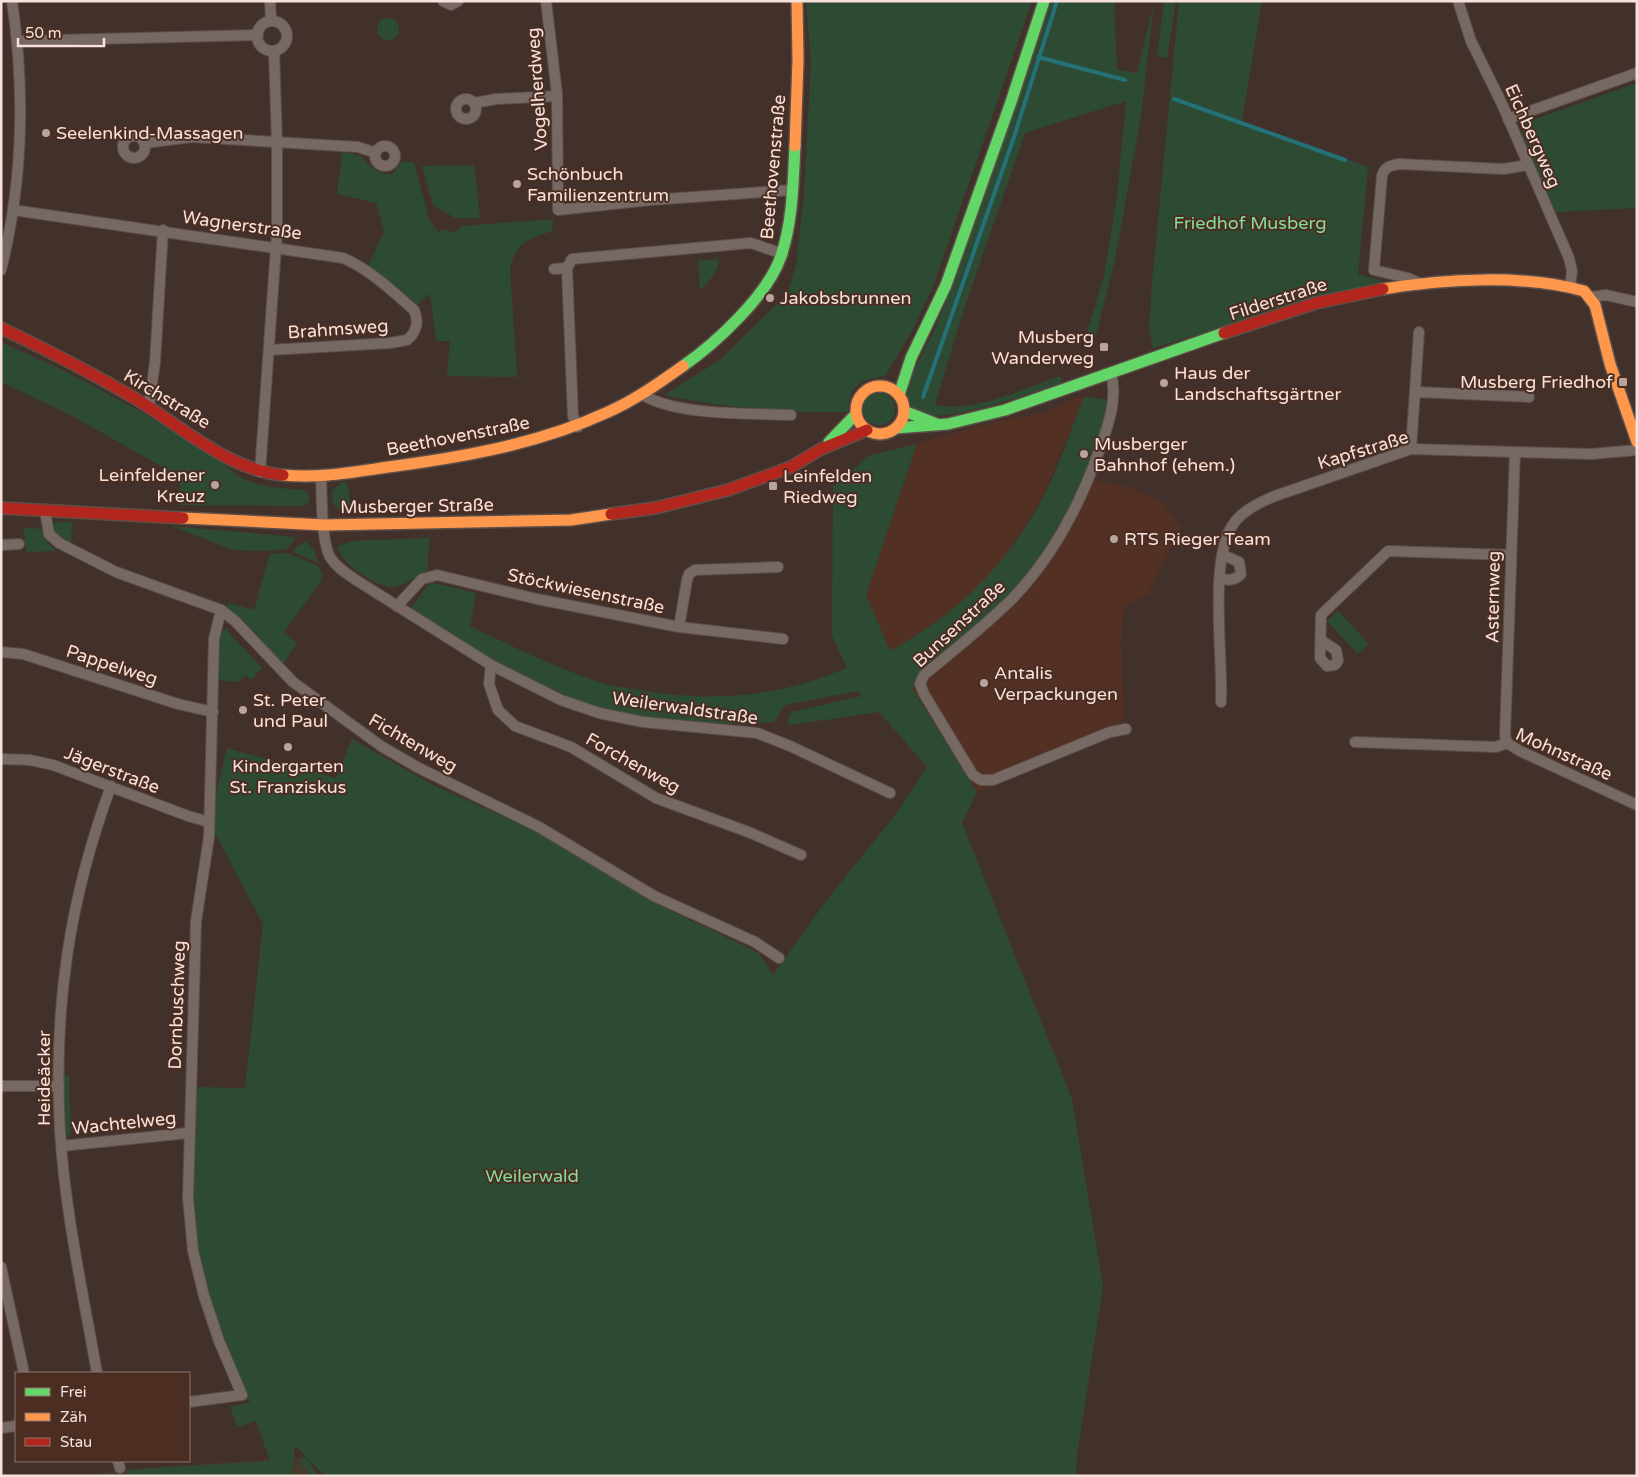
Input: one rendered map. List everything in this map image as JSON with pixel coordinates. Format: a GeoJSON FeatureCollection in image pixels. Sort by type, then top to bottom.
{"type":"FeatureCollection","features":[{"type":"Feature","properties":{"kind":"main road","name":"Beethovenstraße"},"geometry":{"type":"LineString","coordinates":[[320,476],[440,461],[503,448],[578,427],[643,395],[702,353],[745,311],[770,281],[783,254],[792,190],[799,70],[797,1]]}},
{"type":"Feature","properties":{"kind":"main road"},"geometry":{"type":"LineString","coordinates":[[900,395],[885,386],[876,386],[864,391],[858,400],[856,414],[860,424],[867,430],[882,434],[896,428],[902,420],[904,411],[900,395],[911,358],[946,285],[1044,1]]}},
{"type":"Feature","properties":{"kind":"main road","name":"Filderstraße"},"geometry":{"type":"LineString","coordinates":[[896,428],[923,428],[998,412],[1317,304],[1364,292],[1419,284],[1483,282],[1570,287],[1584,291],[1591,298]]}},
{"type":"Feature","properties":{"kind":"main road"},"geometry":{"type":"LineString","coordinates":[[1591,298],[1597,311],[1613,375],[1637,442]]}},
{"type":"Feature","properties":{"kind":"main road","name":"Kirchstraße"},"geometry":{"type":"LineString","coordinates":[[1,328],[28,340],[149,407],[238,463],[260,472],[282,476],[320,476]]}},
{"type":"Feature","properties":{"kind":"main road"},"geometry":{"type":"LineString","coordinates":[[885,386],[911,358]]}},
{"type":"Feature","properties":{"kind":"main road"},"geometry":{"type":"LineString","coordinates":[[904,411],[938,425]]}},
{"type":"Feature","properties":{"kind":"main road","name":"Musberger Straße"},"geometry":{"type":"LineString","coordinates":[[821,449],[856,414]]}},
{"type":"Feature","properties":{"kind":"main road","name":"Musberger Straße"},"geometry":{"type":"LineString","coordinates":[[1,508],[325,524],[532,522],[631,512],[677,504],[747,484],[791,467],[821,449],[867,430]]}},
{"type":"Feature","properties":{"kind":"street"},"geometry":{"type":"LineString","coordinates":[[1,270],[13,210],[18,168],[20,106],[18,42],[12,1]]}},
{"type":"Feature","properties":{"kind":"street"},"geometry":{"type":"LineString","coordinates":[[270,1],[271,21]]}},
{"type":"Feature","properties":{"kind":"street"},"geometry":{"type":"LineString","coordinates":[[443,1],[451,4],[458,1]]}},
{"type":"Feature","properties":{"kind":"street","name":"Vogelherdweg"},"geometry":{"type":"LineString","coordinates":[[546,1],[557,96],[558,210],[651,200],[792,190]]}},
{"type":"Feature","properties":{"kind":"street","name":"Eichbergweg"},"geometry":{"type":"LineString","coordinates":[[1458,1],[1471,41],[1508,119],[1569,258],[1572,271],[1570,287]]}},
{"type":"Feature","properties":{"kind":"street"},"geometry":{"type":"LineString","coordinates":[[271,21],[281,24],[287,32],[283,46],[274,50],[261,45],[258,35],[262,26],[271,21]]}},
{"type":"Feature","properties":{"kind":"street"},"geometry":{"type":"LineString","coordinates":[[18,42],[258,35]]}},
{"type":"Feature","properties":{"kind":"street"},"geometry":{"type":"LineString","coordinates":[[260,472],[276,247],[277,143],[274,50]]}},
{"type":"Feature","properties":{"kind":"street"},"geometry":{"type":"LineString","coordinates":[[1508,119],[1637,73]]}},
{"type":"Feature","properties":{"kind":"street"},"geometry":{"type":"LineString","coordinates":[[474,103],[496,99],[557,96]]}},
{"type":"Feature","properties":{"kind":"street"},"geometry":{"type":"LineString","coordinates":[[145,142],[192,137],[358,147],[376,153]]}},
{"type":"Feature","properties":{"kind":"street"},"geometry":{"type":"LineString","coordinates":[[1419,284],[1408,278],[1374,270],[1381,185],[1385,170],[1393,165],[1400,164],[1503,169],[1528,165]]}},
{"type":"Feature","properties":{"kind":"street","name":"Wagnerstraße"},"geometry":{"type":"LineString","coordinates":[[13,210],[326,254],[358,264],[414,310],[417,327],[407,340]]}},
{"type":"Feature","properties":{"kind":"street"},"geometry":{"type":"LineString","coordinates":[[149,407],[155,362],[163,230]]}},
{"type":"Feature","properties":{"kind":"street"},"geometry":{"type":"LineString","coordinates":[[578,427],[573,416],[566,268],[572,258],[727,243],[751,243],[783,254]]}},
{"type":"Feature","properties":{"kind":"street"},"geometry":{"type":"LineString","coordinates":[[554,269],[566,268]]}},
{"type":"Feature","properties":{"kind":"street","name":"Filderstraße"},"geometry":{"type":"LineString","coordinates":[[1591,298],[1606,295],[1637,302]]}},
{"type":"Feature","properties":{"kind":"street"},"geometry":{"type":"LineString","coordinates":[[1411,448],[1419,332]]}},
{"type":"Feature","properties":{"kind":"street","name":"Brahmsweg"},"geometry":{"type":"LineString","coordinates":[[270,350],[390,343],[407,340]]}},
{"type":"Feature","properties":{"kind":"street","name":"Bunsenstraße"},"geometry":{"type":"LineString","coordinates":[[1112,373],[1114,392],[1107,427],[1086,486],[1061,534],[1038,568],[1013,598],[924,675],[920,684],[924,694],[973,775],[981,780],[993,780],[1110,732],[1126,728]]}},
{"type":"Feature","properties":{"kind":"street"},"geometry":{"type":"LineString","coordinates":[[1415,392],[1529,397]]}},
{"type":"Feature","properties":{"kind":"street"},"geometry":{"type":"LineString","coordinates":[[643,395],[655,403],[676,408],[791,415]]}},
{"type":"Feature","properties":{"kind":"street","name":"Kapfstraße"},"geometry":{"type":"LineString","coordinates":[[1221,702],[1220,579],[1223,555],[1232,525],[1259,504],[1275,496],[1411,448],[1602,454],[1637,450]]}},
{"type":"Feature","properties":{"kind":"street","name":"Asternweg"},"geometry":{"type":"LineString","coordinates":[[1507,743],[1505,736],[1515,452]]}},
{"type":"Feature","properties":{"kind":"street"},"geometry":{"type":"LineString","coordinates":[[320,476],[325,524]]}},
{"type":"Feature","properties":{"kind":"street","name":"Fichtenweg"},"geometry":{"type":"LineString","coordinates":[[45,511],[49,534],[64,546],[116,572],[221,610],[293,682],[381,746],[425,772],[539,827],[654,896],[755,942],[779,958]]}},
{"type":"Feature","properties":{"kind":"street","name":"Weilerwaldstraße"},"geometry":{"type":"LineString","coordinates":[[325,524],[328,551],[336,565],[491,665],[561,700],[599,713],[661,725],[744,731],[768,736],[890,793]]}},
{"type":"Feature","properties":{"kind":"street"},"geometry":{"type":"LineString","coordinates":[[1,545],[19,544]]}},
{"type":"Feature","properties":{"kind":"street"},"geometry":{"type":"LineString","coordinates":[[1322,641],[1320,620],[1323,610],[1388,551],[1510,555]]}},
{"type":"Feature","properties":{"kind":"street"},"geometry":{"type":"LineString","coordinates":[[1220,579],[1230,580],[1238,578],[1242,574],[1239,562],[1223,555]]}},
{"type":"Feature","properties":{"kind":"street"},"geometry":{"type":"LineString","coordinates":[[679,627],[687,580],[689,574],[695,570],[778,567]]}},
{"type":"Feature","properties":{"kind":"street","name":"Stöckwiesenstraße"},"geometry":{"type":"LineString","coordinates":[[397,606],[422,579],[437,575],[537,599],[679,627],[783,639]]}},
{"type":"Feature","properties":{"kind":"street","name":"Dornbuschweg"},"geometry":{"type":"LineString","coordinates":[[190,1402],[242,1394],[219,1341],[198,1275],[189,1219],[188,1133],[196,921],[209,822],[214,639],[221,610]]}},
{"type":"Feature","properties":{"kind":"street","name":"Pappelweg"},"geometry":{"type":"LineString","coordinates":[[1,652],[23,654],[178,704],[212,712]]}},
{"type":"Feature","properties":{"kind":"street","name":"Forchenweg"},"geometry":{"type":"LineString","coordinates":[[491,665],[489,684],[498,710],[515,726],[571,747],[656,798],[760,837],[801,855]]}},
{"type":"Feature","properties":{"kind":"street","name":"Mohnstraße"},"geometry":{"type":"LineString","coordinates":[[1355,742],[1496,747],[1507,743],[1520,751],[1637,805]]}},
{"type":"Feature","properties":{"kind":"street","name":"Jägerstraße"},"geometry":{"type":"LineString","coordinates":[[1,759],[30,760],[53,764],[188,816],[209,822]]}},
{"type":"Feature","properties":{"kind":"street","name":"Heideäcker"},"geometry":{"type":"LineString","coordinates":[[97,1372],[72,1232],[62,1146],[59,1086],[62,1002],[72,921],[88,853],[111,786]]}},
{"type":"Feature","properties":{"kind":"street"},"geometry":{"type":"LineString","coordinates":[[1,1086],[59,1086]]}},
{"type":"Feature","properties":{"kind":"street","name":"Wachtelweg"},"geometry":{"type":"LineString","coordinates":[[62,1146],[188,1133]]}},
{"type":"Feature","properties":{"kind":"street"},"geometry":{"type":"LineString","coordinates":[[1,1267],[24,1372]]}},
{"type":"Feature","properties":{"kind":"street"},"geometry":{"type":"LineString","coordinates":[[1,1428],[15,1426]]}},
{"type":"Feature","properties":{"kind":"shaded area"},"geometry":{"type":"Polygon","coordinates":[[[1084,397],[1042,499],[1000,565],[953,610],[924,632],[890,651],[866,595],[917,444],[989,423],[1045,412],[1073,398],[1084,397]]]}},
{"type":"Feature","properties":{"kind":"shaded area"},"geometry":{"type":"Polygon","coordinates":[[[1088,479],[1129,487],[1161,501],[1181,527],[1148,594],[1124,607],[1121,641],[1124,717],[1122,722],[1048,762],[977,792],[912,688],[1088,479]]]}},
{"type":"Feature","properties":{"kind":"shaded area"},"geometry":{"type":"Polygon","coordinates":[[[305,1457],[316,1476],[81,1476],[125,1470],[305,1457]]]}},
{"type":"Feature","properties":{"kind":"green space"},"geometry":{"type":"Polygon","coordinates":[[[806,1],[1032,1],[933,287],[912,331],[885,376],[869,379],[858,385],[851,395],[848,412],[756,409],[664,395],[720,360],[788,293],[796,265],[804,193],[811,63],[806,1]]]}},
{"type":"Feature","properties":{"kind":"green space"},"geometry":{"type":"Polygon","coordinates":[[[1049,1],[1114,1],[1117,70],[1137,73],[1154,2],[1141,116],[1115,260],[1096,335],[1085,339],[1104,276],[1117,195],[1126,101],[1025,133],[966,303],[935,404],[964,406],[980,403],[997,399],[1060,376],[1062,383],[983,408],[938,416],[921,414],[910,408],[907,400],[911,379],[937,324],[952,284],[1049,1]]]}},
{"type":"Feature","properties":{"kind":"green space"},"geometry":{"type":"Polygon","coordinates":[[[1164,1],[1176,1],[1167,58],[1157,56],[1164,1]]]}},
{"type":"Feature","properties":{"kind":"green space","name":"Friedhof Musberg"},"geometry":{"type":"Polygon","coordinates":[[[1179,1],[1262,1],[1242,121],[1368,167],[1358,274],[1383,281],[1153,348],[1149,328],[1152,283],[1179,1]]]}},
{"type":"Feature","properties":{"kind":"green space"},"geometry":{"type":"Polygon","coordinates":[[[388,18],[396,21],[399,29],[396,37],[388,40],[380,37],[377,29],[380,21],[388,18]]]}},
{"type":"Feature","properties":{"kind":"green space"},"geometry":{"type":"Polygon","coordinates":[[[1637,83],[1637,208],[1555,212],[1523,137],[1522,132],[1527,122],[1637,83]]]}},
{"type":"Feature","properties":{"kind":"green space"},"geometry":{"type":"Polygon","coordinates":[[[342,152],[361,156],[375,170],[383,174],[393,174],[401,162],[414,162],[429,219],[439,233],[442,229],[455,233],[462,226],[553,219],[552,231],[524,243],[516,252],[510,268],[517,377],[447,376],[450,341],[436,341],[430,293],[416,306],[367,268],[384,232],[376,203],[337,194],[342,152]]]}},
{"type":"Feature","properties":{"kind":"green space"},"geometry":{"type":"Polygon","coordinates":[[[474,165],[480,218],[455,218],[433,205],[422,166],[474,165]]]}},
{"type":"Feature","properties":{"kind":"green space"},"geometry":{"type":"Polygon","coordinates":[[[719,259],[715,272],[700,290],[698,261],[719,259]]]}},
{"type":"Feature","properties":{"kind":"green space"},"geometry":{"type":"Polygon","coordinates":[[[1,342],[63,370],[145,414],[225,464],[232,472],[241,477],[261,485],[304,490],[310,497],[309,502],[304,506],[179,505],[180,477],[69,414],[1,382],[1,342]]]}},
{"type":"Feature","properties":{"kind":"green space"},"geometry":{"type":"Polygon","coordinates":[[[879,393],[891,397],[895,409],[891,421],[879,425],[867,421],[863,409],[867,397],[879,393]]]}},
{"type":"Feature","properties":{"kind":"green space","name":"Weilerwald"},"geometry":{"type":"Polygon","coordinates":[[[1084,397],[1114,400],[1085,486],[1027,582],[912,688],[977,792],[962,823],[1072,1099],[1103,1286],[1077,1455],[1076,1476],[325,1476],[307,1458],[318,1476],[311,1476],[305,1466],[302,1467],[301,1459],[306,1456],[295,1446],[291,1476],[127,1476],[126,1470],[270,1461],[256,1421],[237,1427],[230,1406],[251,1403],[242,1395],[193,1251],[190,1087],[245,1088],[263,924],[209,822],[227,748],[336,778],[352,739],[433,785],[529,828],[661,906],[759,953],[773,975],[829,897],[896,814],[927,767],[879,712],[790,725],[787,723],[791,712],[862,696],[858,691],[785,705],[774,722],[738,724],[670,723],[595,708],[520,675],[412,613],[411,608],[430,582],[476,593],[470,626],[568,671],[611,686],[667,694],[719,696],[745,695],[796,686],[847,668],[832,636],[833,487],[868,456],[917,444],[866,595],[890,651],[914,637],[958,605],[977,587],[1012,546],[1028,523],[1048,487],[1084,397]]]}},
{"type":"Feature","properties":{"kind":"green space"},"geometry":{"type":"Polygon","coordinates":[[[342,482],[347,482],[352,511],[336,508],[332,500],[332,491],[342,482]]]}},
{"type":"Feature","properties":{"kind":"green space"},"geometry":{"type":"Polygon","coordinates":[[[72,522],[71,545],[57,538],[47,543],[57,551],[26,552],[24,528],[47,529],[52,523],[72,522]]]}},
{"type":"Feature","properties":{"kind":"green space"},"geometry":{"type":"Polygon","coordinates":[[[171,526],[295,537],[295,539],[287,549],[265,551],[234,550],[171,526]]]}},
{"type":"Feature","properties":{"kind":"green space"},"geometry":{"type":"Polygon","coordinates":[[[429,538],[428,570],[394,587],[379,584],[360,573],[344,559],[338,546],[353,541],[429,538]]]}},
{"type":"Feature","properties":{"kind":"green space"},"geometry":{"type":"Polygon","coordinates":[[[306,541],[315,552],[318,563],[293,552],[296,547],[306,541]]]}},
{"type":"Feature","properties":{"kind":"green space"},"geometry":{"type":"Polygon","coordinates":[[[287,553],[318,566],[322,574],[321,581],[284,632],[297,643],[281,667],[225,608],[229,603],[254,610],[270,554],[287,553]]]}},
{"type":"Feature","properties":{"kind":"green space"},"geometry":{"type":"Polygon","coordinates":[[[1338,611],[1369,644],[1358,654],[1327,621],[1338,611]]]}},
{"type":"Feature","properties":{"kind":"green space"},"geometry":{"type":"Polygon","coordinates":[[[226,629],[262,668],[251,680],[246,675],[238,682],[219,680],[220,635],[226,629]]]}},
{"type":"Feature","properties":{"kind":"green space"},"geometry":{"type":"Polygon","coordinates":[[[64,1076],[69,1076],[71,1135],[66,1135],[64,1076]]]}},
{"type":"Feature","properties":{"kind":"waterway"},"geometry":{"type":"LineString","coordinates":[[923,397],[1013,140],[1057,1]]}},
{"type":"Feature","properties":{"kind":"waterway"},"geometry":{"type":"LineString","coordinates":[[1038,57],[1125,80]]}},
{"type":"Feature","properties":{"kind":"waterway"},"geometry":{"type":"LineString","coordinates":[[1174,99],[1345,160]]}},
{"type":"Feature","properties":{"kind":"traffic: fast"},"geometry":{"type":"LineString","coordinates":[[899,395],[911,358],[946,285],[1011,102],[1044,1]]}},
{"type":"Feature","properties":{"kind":"traffic: fast"},"geometry":{"type":"LineString","coordinates":[[683,366],[710,345],[740,317],[765,286],[774,271],[781,256],[788,229],[792,201],[795,146]]}},
{"type":"Feature","properties":{"kind":"traffic: fast"},"geometry":{"type":"LineString","coordinates":[[896,428],[948,424],[1005,410],[1224,333]]}},
{"type":"Feature","properties":{"kind":"traffic: fast"},"geometry":{"type":"LineString","coordinates":[[904,411],[937,424]]}},
{"type":"Feature","properties":{"kind":"traffic: fast"},"geometry":{"type":"LineString","coordinates":[[829,442],[856,414]]}},
{"type":"Feature","properties":{"kind":"traffic: slow"},"geometry":{"type":"LineString","coordinates":[[795,146],[798,60],[797,1]]}},
{"type":"Feature","properties":{"kind":"traffic: slow"},"geometry":{"type":"LineString","coordinates":[[1383,289],[1458,281],[1510,280],[1536,282],[1584,291],[1595,305],[1610,364],[1637,442]]}},
{"type":"Feature","properties":{"kind":"traffic: slow"},"geometry":{"type":"LineString","coordinates":[[283,475],[311,476],[354,472],[451,458],[531,440],[583,423],[618,407],[647,391],[683,366]]}},
{"type":"Feature","properties":{"kind":"traffic: slow"},"geometry":{"type":"LineString","coordinates":[[875,386],[885,386],[897,393],[904,405],[904,410],[904,415],[897,427],[885,434],[875,434],[867,430],[860,423],[856,415],[856,405],[860,397],[867,390],[875,386]]}},
{"type":"Feature","properties":{"kind":"traffic: slow"},"geometry":{"type":"LineString","coordinates":[[183,518],[325,525],[571,520],[611,514]]}},
{"type":"Feature","properties":{"kind":"traffic: jam"},"geometry":{"type":"LineString","coordinates":[[1224,333],[1316,303],[1383,289]]}},
{"type":"Feature","properties":{"kind":"traffic: jam"},"geometry":{"type":"LineString","coordinates":[[1,328],[119,389],[224,456],[243,465],[283,475]]}},
{"type":"Feature","properties":{"kind":"traffic: jam"},"geometry":{"type":"LineString","coordinates":[[611,514],[655,508],[728,490],[791,467],[821,449],[867,430]]}},
{"type":"Feature","properties":{"kind":"traffic: jam"},"geometry":{"type":"LineString","coordinates":[[1,508],[183,518]]}},
{"type":"Feature","properties":{"kind":"place","name":"Seelenkind-Massagen"},"geometry":{"type":"Point","coordinates":[46,133]}},
{"type":"Feature","properties":{"kind":"place","name":"Schönbuch Familienzentrum"},"geometry":{"type":"Point","coordinates":[517,184]}},
{"type":"Feature","properties":{"kind":"place","name":"Jakobsbrunnen"},"geometry":{"type":"Point","coordinates":[770,298]}},
{"type":"Feature","properties":{"kind":"place","name":"Musberg Wanderweg"},"geometry":{"type":"Point","coordinates":[1104,347]}},
{"type":"Feature","properties":{"kind":"place","name":"Musberg Friedhof"},"geometry":{"type":"Point","coordinates":[1623,382]}},
{"type":"Feature","properties":{"kind":"place","name":"Haus der Landschaftsgärtner"},"geometry":{"type":"Point","coordinates":[1164,383]}},
{"type":"Feature","properties":{"kind":"place","name":"Musberger Bahnhof (ehem.)"},"geometry":{"type":"Point","coordinates":[1084,454]}},
{"type":"Feature","properties":{"kind":"place","name":"Leinfeldener Kreuz"},"geometry":{"type":"Point","coordinates":[215,485]}},
{"type":"Feature","properties":{"kind":"place","name":"Leinfelden Riedweg"},"geometry":{"type":"Point","coordinates":[773,486]}},
{"type":"Feature","properties":{"kind":"place","name":"RTS Rieger Team"},"geometry":{"type":"Point","coordinates":[1114,539]}},
{"type":"Feature","properties":{"kind":"place","name":"Antalis Verpackungen"},"geometry":{"type":"Point","coordinates":[984,683]}},
{"type":"Feature","properties":{"kind":"place","name":"St. Peter und Paul"},"geometry":{"type":"Point","coordinates":[243,710]}},
{"type":"Feature","properties":{"kind":"place","name":"Kindergarten St. Franziskus"},"geometry":{"type":"Point","coordinates":[288,747]}}]}
